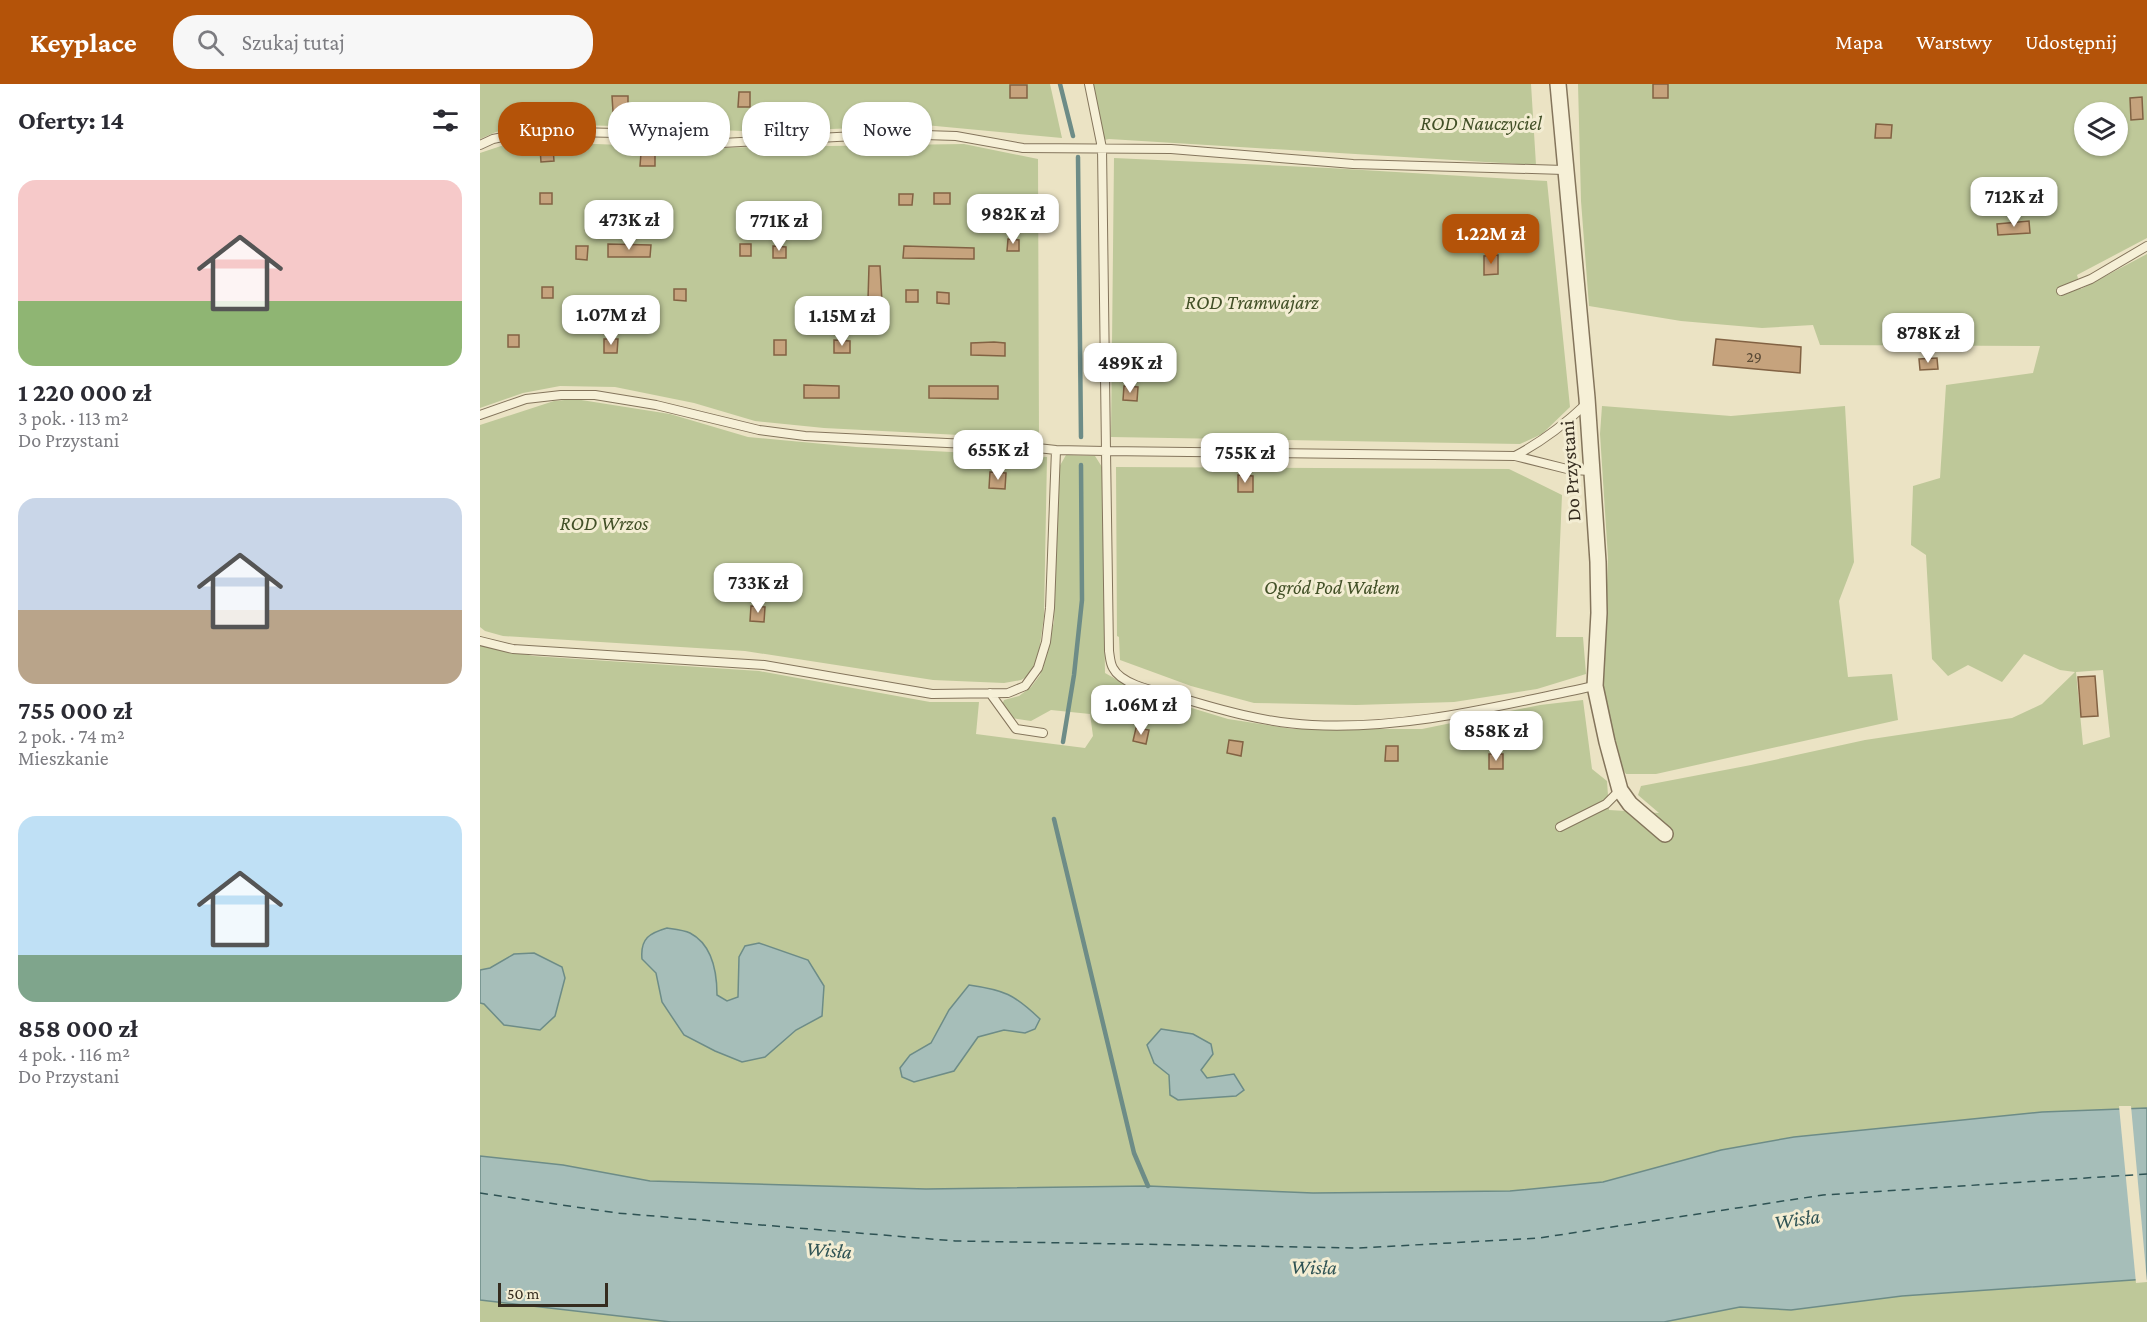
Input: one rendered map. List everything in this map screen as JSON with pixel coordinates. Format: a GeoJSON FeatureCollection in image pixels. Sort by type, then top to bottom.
{"type":"FeatureCollection","features":[{"type":"Feature","properties":{"kind":"street","name":"Do Przystani"},"geometry":{"type":"LineString","coordinates":[[1558,84],[1592,471],[1599,603],[1595,686],[1620,790],[1630,804],[1665,834]]}},
{"type":"Feature","properties":{"kind":"lane"},"geometry":{"type":"LineString","coordinates":[[1089,84],[1102,148],[1109,651],[1111,666],[1117,675],[1136,685],[1227,711],[1311,725],[1389,724],[1432,719],[1505,707],[1595,686]]}},
{"type":"Feature","properties":{"kind":"lane"},"geometry":{"type":"LineString","coordinates":[[480,145],[493,139],[532,131],[616,133],[722,142],[893,134],[956,136],[1023,148],[1171,149],[1353,164],[1564,170]]}},
{"type":"Feature","properties":{"kind":"lane"},"geometry":{"type":"LineString","coordinates":[[2061,291],[2091,279],[2147,246]]}},
{"type":"Feature","properties":{"kind":"lane"},"geometry":{"type":"LineString","coordinates":[[480,415],[526,399],[561,395],[595,395],[656,405],[759,430],[805,436],[1056,450],[1515,456],[1571,470],[1592,471]]}},
{"type":"Feature","properties":{"kind":"lane"},"geometry":{"type":"LineString","coordinates":[[1515,456],[1558,430],[1587,403]]}},
{"type":"Feature","properties":{"kind":"lane"},"geometry":{"type":"LineString","coordinates":[[480,641],[513,649],[764,664],[932,694],[1008,693],[1025,686],[1038,668],[1046,642],[1050,608],[1056,450]]}},
{"type":"Feature","properties":{"kind":"lane"},"geometry":{"type":"LineString","coordinates":[[990,693],[1016,729],[1043,733]]}},
{"type":"Feature","properties":{"kind":"lane"},"geometry":{"type":"LineString","coordinates":[[1560,827],[1605,804],[1620,790]]}},
{"type":"Feature","properties":{"kind":"green space"},"geometry":{"type":"Polygon","coordinates":[[[480,84],[1050,84],[1062,138],[932,126],[932,102],[842,102],[842,129],[830,129],[830,102],[742,102],[742,131],[730,130],[730,102],[608,102],[608,126],[596,126],[596,102],[498,102],[498,132],[480,139],[480,84]]]}},
{"type":"Feature","properties":{"kind":"green space","name":"ROD Nauczyciel"},"geometry":{"type":"Polygon","coordinates":[[[1093,84],[1531,84],[1536,165],[1104,140],[1093,84]]]}},
{"type":"Feature","properties":{"kind":"green space"},"geometry":{"type":"Polygon","coordinates":[[[1578,84],[2147,84],[2147,238],[2077,275],[2081,289],[2147,254],[2147,1110],[1794,1137],[1721,1150],[1603,1182],[1527,1191],[1326,1196],[869,1189],[650,1181],[480,1156],[480,645],[533,656],[759,671],[930,702],[979,702],[976,734],[1085,748],[1093,736],[1090,714],[1051,710],[1031,721],[1012,718],[1002,705],[1004,700],[1019,696],[1031,687],[1040,675],[1054,622],[1058,469],[1066,455],[1095,456],[1102,467],[1105,673],[1139,692],[1228,719],[1293,729],[1422,729],[1540,705],[1583,700],[1592,769],[1607,781],[1609,810],[1659,813],[1638,795],[1641,786],[1865,740],[2012,718],[2042,704],[2075,672],[2060,670],[2024,654],[2002,682],[1968,665],[1948,676],[1932,659],[1926,555],[1911,545],[1913,486],[1940,478],[1946,385],[2033,373],[2040,346],[1820,345],[1813,325],[1762,328],[1681,321],[1589,306],[1581,201],[1578,84]],[[2103,670],[2076,672],[2083,745],[2110,737],[2103,670]]]}},
{"type":"Feature","properties":{"kind":"green space"},"geometry":{"type":"Polygon","coordinates":[[[596,144],[608,144],[608,156],[730,156],[730,148],[742,147],[742,156],[830,156],[830,146],[842,146],[842,156],[932,156],[932,144],[964,144],[1038,159],[1039,439],[824,428],[755,421],[694,403],[615,387],[560,386],[523,393],[480,408],[480,153],[498,147],[498,156],[596,156],[596,144]]]}},
{"type":"Feature","properties":{"kind":"green space","name":"ROD Tramwajarz"},"geometry":{"type":"Polygon","coordinates":[[[1114,158],[1547,181],[1570,407],[1542,434],[1520,444],[1111,437],[1114,158]]]}},
{"type":"Feature","properties":{"kind":"green space","name":"ROD Wrzos"},"geometry":{"type":"Polygon","coordinates":[[[575,399],[670,414],[748,437],[856,447],[1047,457],[1044,616],[1038,659],[1030,675],[1021,680],[1004,683],[933,680],[745,651],[503,636],[485,631],[480,627],[480,425],[554,401],[575,399]]]}},
{"type":"Feature","properties":{"kind":"green space"},"geometry":{"type":"Polygon","coordinates":[[[1602,406],[1731,416],[1845,406],[1854,562],[1839,601],[1848,677],[1892,674],[1898,720],[1656,774],[1626,774],[1619,764],[1603,691],[1608,558],[1600,434],[1602,406]]]}},
{"type":"Feature","properties":{"kind":"green space","name":"Ogród Pod Wałem"},"geometry":{"type":"Polygon","coordinates":[[[1116,467],[1509,469],[1562,495],[1556,637],[1583,637],[1586,674],[1537,689],[1454,702],[1356,705],[1254,703],[1191,686],[1120,660],[1119,637],[1117,636],[1116,467]]]}},
{"type":"Feature","properties":{"kind":"green space"},"geometry":{"type":"Polygon","coordinates":[[[2147,1279],[2147,1322],[1664,1322],[1740,1307],[1791,1310],[1902,1296],[2147,1279]]]}},
{"type":"Feature","properties":{"kind":"green space"},"geometry":{"type":"Polygon","coordinates":[[[480,1300],[671,1322],[480,1322],[480,1300]]]}},
{"type":"Feature","properties":{"kind":"water"},"geometry":{"type":"Polygon","coordinates":[[[667,928],[690,933],[704,945],[715,968],[717,995],[727,1001],[738,997],[739,957],[745,946],[759,943],[808,960],[824,986],[822,1016],[796,1030],[765,1057],[742,1062],[684,1035],[662,1002],[656,973],[642,959],[643,946],[647,938],[667,928]]]}},
{"type":"Feature","properties":{"kind":"water"},"geometry":{"type":"Polygon","coordinates":[[[534,953],[562,967],[565,978],[555,1016],[540,1030],[504,1025],[484,1004],[480,1003],[480,970],[490,968],[514,954],[534,953]]]}},
{"type":"Feature","properties":{"kind":"water"},"geometry":{"type":"Polygon","coordinates":[[[969,985],[1000,991],[1023,1004],[1040,1019],[1035,1029],[1025,1033],[1004,1030],[978,1037],[954,1071],[914,1082],[902,1077],[900,1068],[910,1055],[931,1043],[949,1010],[969,985]]]}},
{"type":"Feature","properties":{"kind":"water"},"geometry":{"type":"Polygon","coordinates":[[[1161,1029],[1193,1034],[1211,1044],[1213,1054],[1201,1070],[1207,1078],[1234,1074],[1244,1090],[1236,1096],[1178,1100],[1170,1095],[1169,1075],[1154,1063],[1147,1045],[1161,1029]]]}},
{"type":"Feature","properties":{"kind":"water","name":"Wisła"},"geometry":{"type":"Polygon","coordinates":[[[2147,1108],[2147,1279],[1902,1296],[1791,1310],[1740,1307],[1664,1322],[671,1322],[480,1300],[480,1156],[563,1165],[650,1181],[926,1189],[1148,1186],[1313,1193],[1510,1191],[1603,1182],[1721,1150],[1794,1137],[2042,1112],[2147,1108]]]}},
{"type":"Feature","properties":{"kind":"pier"},"geometry":{"type":"Polygon","coordinates":[[[2119,1106],[2131,1106],[2147,1282],[2136,1283],[2119,1106]]]}},
{"type":"Feature","properties":{"kind":"building"},"geometry":{"type":"Polygon","coordinates":[[[1653,84],[1668,84],[1668,98],[1653,98],[1653,84]]]}},
{"type":"Feature","properties":{"kind":"building"},"geometry":{"type":"Polygon","coordinates":[[[1010,85],[1027,85],[1027,98],[1010,98],[1010,85]]]}},
{"type":"Feature","properties":{"kind":"building"},"geometry":{"type":"Polygon","coordinates":[[[739,92],[750,92],[750,102],[742,102],[742,107],[738,107],[739,92]]]}},
{"type":"Feature","properties":{"kind":"building"},"geometry":{"type":"Polygon","coordinates":[[[612,96],[628,96],[628,102],[612,102],[612,96]]]}},
{"type":"Feature","properties":{"kind":"building"},"geometry":{"type":"Polygon","coordinates":[[[2142,97],[2143,119],[2131,120],[2130,98],[2142,97]]]}},
{"type":"Feature","properties":{"kind":"building"},"geometry":{"type":"Polygon","coordinates":[[[1876,124],[1892,125],[1891,138],[1875,138],[1876,124]]]}},
{"type":"Feature","properties":{"kind":"building"},"geometry":{"type":"Polygon","coordinates":[[[541,156],[554,156],[554,161],[541,162],[541,156]]]}},
{"type":"Feature","properties":{"kind":"building"},"geometry":{"type":"Polygon","coordinates":[[[641,156],[655,156],[655,166],[640,166],[641,156]]]}},
{"type":"Feature","properties":{"kind":"building"},"geometry":{"type":"Polygon","coordinates":[[[540,193],[552,193],[552,204],[540,204],[540,193]]]}},
{"type":"Feature","properties":{"kind":"building"},"geometry":{"type":"Polygon","coordinates":[[[934,193],[950,193],[950,204],[934,204],[934,193]]]}},
{"type":"Feature","properties":{"kind":"building"},"geometry":{"type":"Polygon","coordinates":[[[899,194],[913,194],[912,205],[899,205],[899,194]]]}},
{"type":"Feature","properties":{"kind":"building"},"geometry":{"type":"Polygon","coordinates":[[[2029,221],[2030,233],[1998,235],[1997,224],[2029,221]]]}},
{"type":"Feature","properties":{"kind":"building"},"geometry":{"type":"Polygon","coordinates":[[[1008,239],[1019,240],[1019,251],[1007,251],[1008,239]]]}},
{"type":"Feature","properties":{"kind":"building"},"geometry":{"type":"Polygon","coordinates":[[[608,244],[651,245],[650,257],[608,257],[608,244]]]}},
{"type":"Feature","properties":{"kind":"building"},"geometry":{"type":"Polygon","coordinates":[[[740,244],[751,244],[751,256],[740,256],[740,244]]]}},
{"type":"Feature","properties":{"kind":"building"},"geometry":{"type":"Polygon","coordinates":[[[576,246],[588,246],[587,260],[576,259],[576,246]]]}},
{"type":"Feature","properties":{"kind":"building"},"geometry":{"type":"Polygon","coordinates":[[[773,246],[786,247],[786,258],[773,258],[773,246]]]}},
{"type":"Feature","properties":{"kind":"building"},"geometry":{"type":"Polygon","coordinates":[[[904,246],[974,248],[974,259],[903,258],[904,246]]]}},
{"type":"Feature","properties":{"kind":"building"},"geometry":{"type":"Polygon","coordinates":[[[1498,255],[1498,274],[1484,275],[1484,256],[1498,255]]]}},
{"type":"Feature","properties":{"kind":"building"},"geometry":{"type":"Polygon","coordinates":[[[869,266],[880,266],[882,302],[868,299],[869,266]]]}},
{"type":"Feature","properties":{"kind":"building"},"geometry":{"type":"Polygon","coordinates":[[[542,287],[553,287],[553,298],[542,298],[542,287]]]}},
{"type":"Feature","properties":{"kind":"building"},"geometry":{"type":"Polygon","coordinates":[[[674,289],[686,289],[686,301],[674,300],[674,289]]]}},
{"type":"Feature","properties":{"kind":"building"},"geometry":{"type":"Polygon","coordinates":[[[906,290],[918,290],[918,302],[906,302],[906,290]]]}},
{"type":"Feature","properties":{"kind":"building"},"geometry":{"type":"Polygon","coordinates":[[[937,292],[949,293],[949,304],[937,303],[937,292]]]}},
{"type":"Feature","properties":{"kind":"building"},"geometry":{"type":"Polygon","coordinates":[[[508,335],[519,335],[519,347],[508,347],[508,335]]]}},
{"type":"Feature","properties":{"kind":"building"},"geometry":{"type":"Polygon","coordinates":[[[604,339],[618,339],[617,353],[604,353],[604,339]]]}},
{"type":"Feature","properties":{"kind":"building"},"geometry":{"type":"Polygon","coordinates":[[[1716,339],[1801,347],[1800,373],[1713,365],[1716,339]]]}},
{"type":"Feature","properties":{"kind":"building"},"geometry":{"type":"Polygon","coordinates":[[[774,340],[786,340],[786,355],[774,355],[774,340]]]}},
{"type":"Feature","properties":{"kind":"building"},"geometry":{"type":"Polygon","coordinates":[[[834,340],[850,341],[850,353],[834,353],[834,340]]]}},
{"type":"Feature","properties":{"kind":"building"},"geometry":{"type":"Polygon","coordinates":[[[971,343],[1005,343],[1005,356],[971,355],[971,343]]]}},
{"type":"Feature","properties":{"kind":"building"},"geometry":{"type":"Polygon","coordinates":[[[1937,358],[1938,369],[1920,370],[1919,359],[1937,358]]]}},
{"type":"Feature","properties":{"kind":"building"},"geometry":{"type":"Polygon","coordinates":[[[804,385],[839,386],[839,398],[804,398],[804,385]]]}},
{"type":"Feature","properties":{"kind":"building"},"geometry":{"type":"Polygon","coordinates":[[[929,386],[998,386],[998,399],[929,398],[929,386]]]}},
{"type":"Feature","properties":{"kind":"building"},"geometry":{"type":"Polygon","coordinates":[[[1124,386],[1138,387],[1137,401],[1123,400],[1124,386]]]}},
{"type":"Feature","properties":{"kind":"building"},"geometry":{"type":"Polygon","coordinates":[[[990,472],[1006,473],[1005,489],[989,488],[990,472]]]}},
{"type":"Feature","properties":{"kind":"building"},"geometry":{"type":"Polygon","coordinates":[[[1238,475],[1253,476],[1253,492],[1238,492],[1238,475]]]}},
{"type":"Feature","properties":{"kind":"building"},"geometry":{"type":"Polygon","coordinates":[[[751,606],[765,607],[764,622],[750,621],[751,606]]]}},
{"type":"Feature","properties":{"kind":"building"},"geometry":{"type":"Polygon","coordinates":[[[2095,676],[2098,716],[2081,717],[2078,677],[2095,676]]]}},
{"type":"Feature","properties":{"kind":"building"},"geometry":{"type":"Polygon","coordinates":[[[1136,728],[1149,730],[1146,744],[1133,741],[1136,728]]]}},
{"type":"Feature","properties":{"kind":"building"},"geometry":{"type":"Polygon","coordinates":[[[1229,740],[1243,742],[1241,756],[1227,753],[1229,740]]]}},
{"type":"Feature","properties":{"kind":"building"},"geometry":{"type":"Polygon","coordinates":[[[1386,746],[1398,746],[1398,761],[1385,761],[1386,746]]]}},
{"type":"Feature","properties":{"kind":"building"},"geometry":{"type":"Polygon","coordinates":[[[1489,754],[1503,754],[1503,769],[1489,769],[1489,754]]]}},
{"type":"Feature","properties":{"kind":"waterway"},"geometry":{"type":"LineString","coordinates":[[1060,84],[1073,136]]}},
{"type":"Feature","properties":{"kind":"waterway"},"geometry":{"type":"LineString","coordinates":[[1078,157],[1081,437]]}},
{"type":"Feature","properties":{"kind":"waterway"},"geometry":{"type":"LineString","coordinates":[[1063,742],[1074,675],[1082,600],[1081,465]]}},
{"type":"Feature","properties":{"kind":"waterway"},"geometry":{"type":"LineString","coordinates":[[1054,819],[1134,1153],[1148,1186]]}},
{"type":"Feature","properties":{"kind":"ferry route"},"geometry":{"type":"LineString","coordinates":[[480,1193],[617,1213],[955,1241],[1359,1248],[1539,1238],[1823,1195],[2147,1174]]}}]}
